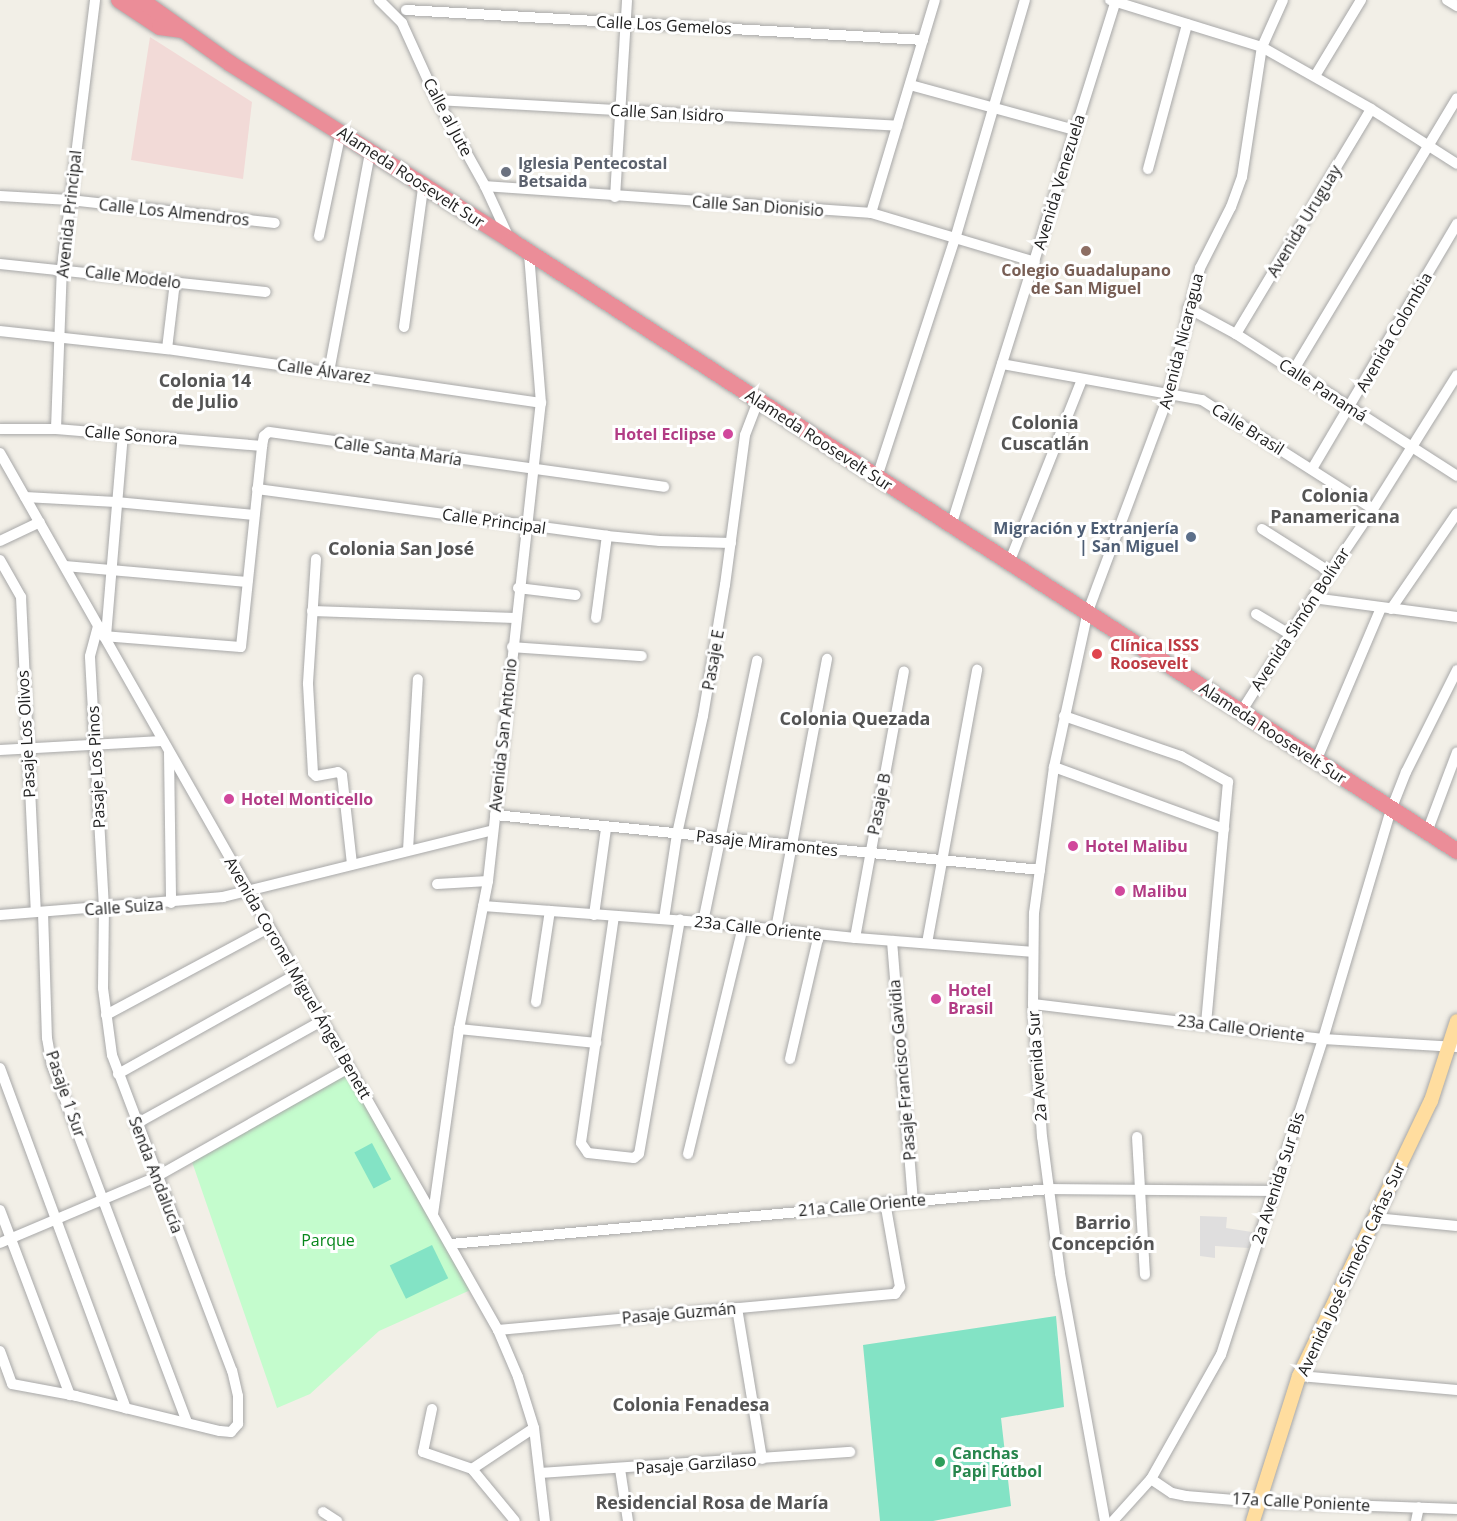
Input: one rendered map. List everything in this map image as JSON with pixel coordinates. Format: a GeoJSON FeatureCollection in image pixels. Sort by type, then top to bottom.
{"type":"FeatureCollection","features":[{"type":"Feature","properties":{"kind":"highway"},"geometry":{"type":"LineString","coordinates":[[118,0],[160,27],[181,30]]}},
{"type":"Feature","properties":{"kind":"highway"},"geometry":{"type":"LineString","coordinates":[[141,0],[170,18],[181,30]]}},
{"type":"Feature","properties":{"kind":"highway","name":"Alameda Roosevelt Sur"},"geometry":{"type":"LineString","coordinates":[[181,30],[423,188],[510,240],[1457,851]]}},
{"type":"Feature","properties":{"kind":"main road","name":"Avenida José Simeón Cañas Sur"},"geometry":{"type":"LineString","coordinates":[[1253,1521],[1299,1376],[1431,1101],[1454,1047],[1457,1021]]}},
{"type":"Feature","properties":{"kind":"street","name":"Avenida Principal"},"geometry":{"type":"LineString","coordinates":[[56,429],[62,269],[95,0]]}},
{"type":"Feature","properties":{"kind":"street","name":"Calle al Jute"},"geometry":{"type":"LineString","coordinates":[[379,0],[402,23],[437,100],[484,186],[510,240]]}},
{"type":"Feature","properties":{"kind":"street"},"geometry":{"type":"LineString","coordinates":[[615,196],[627,0]]}},
{"type":"Feature","properties":{"kind":"street"},"geometry":{"type":"LineString","coordinates":[[871,213],[935,0]]}},
{"type":"Feature","properties":{"kind":"street"},"geometry":{"type":"LineString","coordinates":[[877,477],[955,239],[1025,0]]}},
{"type":"Feature","properties":{"kind":"street","name":"Avenida Nicaragua"},"geometry":{"type":"LineString","coordinates":[[1088,612],[1169,394],[1188,308],[1200,268],[1231,207],[1242,177],[1262,47],[1282,0]]}},
{"type":"Feature","properties":{"kind":"street"},"geometry":{"type":"LineString","coordinates":[[1315,76],[1361,0]]}},
{"type":"Feature","properties":{"kind":"street"},"geometry":{"type":"LineString","coordinates":[[1447,0],[1457,6]]}},
{"type":"Feature","properties":{"kind":"street"},"geometry":{"type":"LineString","coordinates":[[1114,1],[1262,47],[1371,109],[1457,164]]}},
{"type":"Feature","properties":{"kind":"street","name":"Avenida Venezuela"},"geometry":{"type":"LineString","coordinates":[[1002,364],[1114,1]]}},
{"type":"Feature","properties":{"kind":"street"},"geometry":{"type":"LineString","coordinates":[[402,23],[406,5]]}},
{"type":"Feature","properties":{"kind":"street","name":"Calle Los Gemelos"},"geometry":{"type":"LineString","coordinates":[[406,5],[625,23],[923,40]]}},
{"type":"Feature","properties":{"kind":"street"},"geometry":{"type":"LineString","coordinates":[[1148,169],[1187,24]]}},
{"type":"Feature","properties":{"kind":"street"},"geometry":{"type":"LineString","coordinates":[[909,85],[1075,130]]}},
{"type":"Feature","properties":{"kind":"street"},"geometry":{"type":"LineString","coordinates":[[1293,371],[1457,98]]}},
{"type":"Feature","properties":{"kind":"street","name":"Calle San Isidro"},"geometry":{"type":"LineString","coordinates":[[437,100],[897,126]]}},
{"type":"Feature","properties":{"kind":"street","name":"Avenida Uruguay"},"geometry":{"type":"LineString","coordinates":[[1236,334],[1371,109]]}},
{"type":"Feature","properties":{"kind":"street"},"geometry":{"type":"LineString","coordinates":[[319,236],[340,132]]}},
{"type":"Feature","properties":{"kind":"street"},"geometry":{"type":"LineString","coordinates":[[329,372],[370,152]]}},
{"type":"Feature","properties":{"kind":"street","name":"Calle San Dionisio"},"geometry":{"type":"LineString","coordinates":[[484,186],[871,213],[1035,262]]}},
{"type":"Feature","properties":{"kind":"street"},"geometry":{"type":"LineString","coordinates":[[404,327],[423,188]]}},
{"type":"Feature","properties":{"kind":"street","name":"Calle Los Almendros"},"geometry":{"type":"LineString","coordinates":[[0,196],[70,200],[276,223]]}},
{"type":"Feature","properties":{"kind":"street","name":"Avenida Colombia"},"geometry":{"type":"LineString","coordinates":[[1312,469],[1457,224]]}},
{"type":"Feature","properties":{"kind":"street","name":"Avenida San Antonio"},"geometry":{"type":"LineString","coordinates":[[433,1214],[459,1029],[488,881],[515,618],[541,403],[529,254]]}},
{"type":"Feature","properties":{"kind":"street","name":"Calle Modelo"},"geometry":{"type":"LineString","coordinates":[[0,264],[266,292]]}},
{"type":"Feature","properties":{"kind":"street"},"geometry":{"type":"LineString","coordinates":[[167,349],[175,282]]}},
{"type":"Feature","properties":{"kind":"street","name":"Calle Panamá"},"geometry":{"type":"LineString","coordinates":[[1188,308],[1236,334],[1457,476]]}},
{"type":"Feature","properties":{"kind":"street","name":"Calle Álvarez"},"geometry":{"type":"LineString","coordinates":[[0,331],[167,349],[541,403]]}},
{"type":"Feature","properties":{"kind":"street"},"geometry":{"type":"LineString","coordinates":[[951,526],[1002,364]]}},
{"type":"Feature","properties":{"kind":"street","name":"Calle Brasil"},"geometry":{"type":"LineString","coordinates":[[1002,364],[1202,400],[1373,509]]}},
{"type":"Feature","properties":{"kind":"street","name":"Avenida Simón Bolívar"},"geometry":{"type":"LineString","coordinates":[[1241,712],[1457,375]]}},
{"type":"Feature","properties":{"kind":"street"},"geometry":{"type":"LineString","coordinates":[[1009,562],[1082,380]]}},
{"type":"Feature","properties":{"kind":"street","name":"Pasaje E"},"geometry":{"type":"LineString","coordinates":[[663,919],[677,834],[703,716],[731,543],[745,435],[758,401]]}},
{"type":"Feature","properties":{"kind":"street","name":"Calle Sonora"},"geometry":{"type":"LineString","coordinates":[[0,429],[56,429],[263,441]]}},
{"type":"Feature","properties":{"kind":"street","name":"Calle Santa María"},"geometry":{"type":"LineString","coordinates":[[263,441],[269,432],[664,487]]}},
{"type":"Feature","properties":{"kind":"street","name":"Pasaje Los Pinos"},"geometry":{"type":"LineString","coordinates":[[104,908],[90,656],[102,633],[111,569],[123,434]]}},
{"type":"Feature","properties":{"kind":"street"},"geometry":{"type":"LineString","coordinates":[[102,633],[239,648],[263,441]]}},
{"type":"Feature","properties":{"kind":"street","name":"Avenida Coronel Miguel Ángel Benett"},"geometry":{"type":"LineString","coordinates":[[0,453],[498,1330],[518,1377],[534,1428],[545,1521]]}},
{"type":"Feature","properties":{"kind":"street","name":"Calle Principal"},"geometry":{"type":"LineString","coordinates":[[257,489],[607,536],[660,541],[731,543]]}},
{"type":"Feature","properties":{"kind":"street"},"geometry":{"type":"LineString","coordinates":[[25,497],[116,502],[254,515]]}},
{"type":"Feature","properties":{"kind":"street"},"geometry":{"type":"LineString","coordinates":[[1317,761],[1386,609],[1457,513]]}},
{"type":"Feature","properties":{"kind":"street"},"geometry":{"type":"LineString","coordinates":[[0,541],[40,522]]}},
{"type":"Feature","properties":{"kind":"street"},"geometry":{"type":"LineString","coordinates":[[1262,529],[1330,572]]}},
{"type":"Feature","properties":{"kind":"street"},"geometry":{"type":"LineString","coordinates":[[596,618],[607,536]]}},
{"type":"Feature","properties":{"kind":"street"},"geometry":{"type":"LineString","coordinates":[[316,559],[308,705],[313,773],[316,776],[338,772],[342,775],[352,864]]}},
{"type":"Feature","properties":{"kind":"street","name":"Pasaje Los Olivos"},"geometry":{"type":"LineString","coordinates":[[0,560],[21,597],[27,748],[39,912]]}},
{"type":"Feature","properties":{"kind":"street"},"geometry":{"type":"LineString","coordinates":[[65,566],[247,582]]}},
{"type":"Feature","properties":{"kind":"street"},"geometry":{"type":"LineString","coordinates":[[519,588],[576,595]]}},
{"type":"Feature","properties":{"kind":"street"},"geometry":{"type":"LineString","coordinates":[[1313,598],[1457,617]]}},
{"type":"Feature","properties":{"kind":"street"},"geometry":{"type":"LineString","coordinates":[[312,611],[515,618]]}},
{"type":"Feature","properties":{"kind":"street","name":"2a Avenida Sur"},"geometry":{"type":"LineString","coordinates":[[1088,612],[1054,766],[1032,952],[1033,1004],[1042,1137],[1060,1273],[1105,1521]]}},
{"type":"Feature","properties":{"kind":"street"},"geometry":{"type":"LineString","coordinates":[[1256,614],[1289,634]]}},
{"type":"Feature","properties":{"kind":"street"},"geometry":{"type":"LineString","coordinates":[[512,647],[642,656]]}},
{"type":"Feature","properties":{"kind":"street"},"geometry":{"type":"LineString","coordinates":[[776,929],[827,659]]}},
{"type":"Feature","properties":{"kind":"street"},"geometry":{"type":"LineString","coordinates":[[703,922],[757,661]]}},
{"type":"Feature","properties":{"kind":"street"},"geometry":{"type":"LineString","coordinates":[[927,943],[977,670]]}},
{"type":"Feature","properties":{"kind":"street","name":"2a Avenida Sur Bis"},"geometry":{"type":"LineString","coordinates":[[1113,1521],[1151,1479],[1221,1355],[1323,1039],[1391,810],[1406,772],[1457,670]]}},
{"type":"Feature","properties":{"kind":"street","name":"Pasaje B"},"geometry":{"type":"LineString","coordinates":[[855,938],[904,671]]}},
{"type":"Feature","properties":{"kind":"street"},"geometry":{"type":"LineString","coordinates":[[408,850],[418,679]]}},
{"type":"Feature","properties":{"kind":"street"},"geometry":{"type":"LineString","coordinates":[[1064,716],[1180,756],[1228,782],[1206,1023]]}},
{"type":"Feature","properties":{"kind":"street"},"geometry":{"type":"LineString","coordinates":[[0,750],[162,741]]}},
{"type":"Feature","properties":{"kind":"street"},"geometry":{"type":"LineString","coordinates":[[169,752],[171,903]]}},
{"type":"Feature","properties":{"kind":"street"},"geometry":{"type":"LineString","coordinates":[[1427,832],[1457,752]]}},
{"type":"Feature","properties":{"kind":"street"},"geometry":{"type":"LineString","coordinates":[[1054,766],[1224,829]]}},
{"type":"Feature","properties":{"kind":"street","name":"Pasaje Miramontes"},"geometry":{"type":"LineString","coordinates":[[495,816],[1040,870]]}},
{"type":"Feature","properties":{"kind":"street"},"geometry":{"type":"LineString","coordinates":[[594,915],[606,828]]}},
{"type":"Feature","properties":{"kind":"street","name":"Calle Suiza"},"geometry":{"type":"LineString","coordinates":[[0,915],[223,897],[493,830]]}},
{"type":"Feature","properties":{"kind":"street"},"geometry":{"type":"LineString","coordinates":[[437,884],[488,881]]}},
{"type":"Feature","properties":{"kind":"street","name":"23a Calle Oriente"},"geometry":{"type":"LineString","coordinates":[[483,906],[680,920],[855,938],[1032,952]]}},
{"type":"Feature","properties":{"kind":"street","name":"Senda Andalucía"},"geometry":{"type":"LineString","coordinates":[[104,908],[102,948],[106,1015],[112,1055],[156,1177],[232,1371],[238,1396],[237,1429],[231,1432],[187,1422]]}},
{"type":"Feature","properties":{"kind":"street"},"geometry":{"type":"LineString","coordinates":[[536,1002],[549,911]]}},
{"type":"Feature","properties":{"kind":"street","name":"Pasaje 1 Sur"},"geometry":{"type":"LineString","coordinates":[[39,912],[47,1038],[52,1065],[187,1422]]}},
{"type":"Feature","properties":{"kind":"street"},"geometry":{"type":"LineString","coordinates":[[614,916],[581,1143],[588,1153],[634,1158],[639,1154],[680,920]]}},
{"type":"Feature","properties":{"kind":"street"},"geometry":{"type":"LineString","coordinates":[[688,1154],[744,926]]}},
{"type":"Feature","properties":{"kind":"street"},"geometry":{"type":"LineString","coordinates":[[106,1015],[268,928]]}},
{"type":"Feature","properties":{"kind":"street"},"geometry":{"type":"LineString","coordinates":[[790,1059],[819,934]]}},
{"type":"Feature","properties":{"kind":"street","name":"Pasaje Francisco Gavidia"},"geometry":{"type":"LineString","coordinates":[[892,941],[913,1200]]}},
{"type":"Feature","properties":{"kind":"street"},"geometry":{"type":"LineString","coordinates":[[118,1074],[295,975]]}},
{"type":"Feature","properties":{"kind":"street","name":"23a Calle Oriente"},"geometry":{"type":"LineString","coordinates":[[1033,1004],[1206,1023],[1323,1039],[1454,1047]]}},
{"type":"Feature","properties":{"kind":"street"},"geometry":{"type":"LineString","coordinates":[[136,1124],[322,1021]]}},
{"type":"Feature","properties":{"kind":"street"},"geometry":{"type":"LineString","coordinates":[[459,1029],[596,1043]]}},
{"type":"Feature","properties":{"kind":"street"},"geometry":{"type":"LineString","coordinates":[[0,1068],[58,1219],[126,1408]]}},
{"type":"Feature","properties":{"kind":"street"},"geometry":{"type":"LineString","coordinates":[[0,1243],[105,1201],[156,1177],[349,1068]]}},
{"type":"Feature","properties":{"kind":"street"},"geometry":{"type":"LineString","coordinates":[[1137,1137],[1145,1275]]}},
{"type":"Feature","properties":{"kind":"street","name":"21a Calle Oriente"},"geometry":{"type":"LineString","coordinates":[[451,1244],[885,1202],[1049,1189],[1273,1191]]}},
{"type":"Feature","properties":{"kind":"street","name":"Pasaje Guzmán"},"geometry":{"type":"LineString","coordinates":[[498,1330],[899,1292],[885,1202]]}},
{"type":"Feature","properties":{"kind":"street"},"geometry":{"type":"LineString","coordinates":[[0,1210],[70,1395]]}},
{"type":"Feature","properties":{"kind":"street"},"geometry":{"type":"LineString","coordinates":[[1375,1218],[1457,1226]]}},
{"type":"Feature","properties":{"kind":"street"},"geometry":{"type":"LineString","coordinates":[[737,1308],[762,1459]]}},
{"type":"Feature","properties":{"kind":"street"},"geometry":{"type":"LineString","coordinates":[[0,1352],[12,1384],[187,1422]]}},
{"type":"Feature","properties":{"kind":"street"},"geometry":{"type":"LineString","coordinates":[[1299,1376],[1457,1390]]}},
{"type":"Feature","properties":{"kind":"street"},"geometry":{"type":"LineString","coordinates":[[432,1409],[423,1452],[472,1469],[515,1521]]}},
{"type":"Feature","properties":{"kind":"street"},"geometry":{"type":"LineString","coordinates":[[472,1469],[534,1428]]}},
{"type":"Feature","properties":{"kind":"street","name":"Pasaje Garzilaso"},"geometry":{"type":"LineString","coordinates":[[541,1473],[850,1452]]}},
{"type":"Feature","properties":{"kind":"street"},"geometry":{"type":"LineString","coordinates":[[620,1469],[628,1521]]}},
{"type":"Feature","properties":{"kind":"street","name":"17a Calle Poniente"},"geometry":{"type":"LineString","coordinates":[[1151,1479],[1178,1495],[1259,1502],[1457,1509]]}},
{"type":"Feature","properties":{"kind":"street"},"geometry":{"type":"LineString","coordinates":[[1416,1521],[1419,1507]]}},
{"type":"Feature","properties":{"kind":"street"},"geometry":{"type":"LineString","coordinates":[[323,1516],[337,1521]]}},
{"type":"Feature","properties":{"kind":"shaded area"},"geometry":{"type":"Polygon","coordinates":[[[150,37],[252,102],[243,179],[131,160],[150,37]]]}},
{"type":"Feature","properties":{"kind":"shaded area"},"geometry":{"type":"Polygon","coordinates":[[[1200,1216],[1227,1217],[1226,1228],[1252,1232],[1249,1248],[1215,1246],[1215,1258],[1200,1256],[1200,1216]]]}},
{"type":"Feature","properties":{"kind":"green space","name":"Parque"},"geometry":{"type":"Polygon","coordinates":[[[349,1068],[475,1288],[379,1331],[310,1394],[277,1408],[190,1156],[349,1068]]]}},
{"type":"Feature","properties":{"kind":"green space"},"geometry":{"type":"Polygon","coordinates":[[[372,1143],[391,1179],[374,1189],[354,1152],[372,1143]]]}},
{"type":"Feature","properties":{"kind":"green space"},"geometry":{"type":"Polygon","coordinates":[[[432,1245],[448,1278],[406,1299],[390,1266],[432,1245]]]}},
{"type":"Feature","properties":{"kind":"green space","name":"Canchas Papi Fútbol"},"geometry":{"type":"Polygon","coordinates":[[[1056,1316],[1064,1407],[1001,1418],[1011,1506],[933,1521],[880,1521],[863,1345],[1056,1316]]]}},
{"type":"Feature","properties":{"kind":"place","name":"Iglesia Pentecostal Betsaida"},"geometry":{"type":"Point","coordinates":[506,172]}},
{"type":"Feature","properties":{"kind":"place","name":"Colegio Guadalupano de San Miguel"},"geometry":{"type":"Point","coordinates":[1086,251]}},
{"type":"Feature","properties":{"kind":"place","name":"Hotel Eclipse"},"geometry":{"type":"Point","coordinates":[728,434]}},
{"type":"Feature","properties":{"kind":"place","name":"Migración y Extranjería | San Miguel"},"geometry":{"type":"Point","coordinates":[1191,537]}},
{"type":"Feature","properties":{"kind":"place","name":"Clínica ISSS Roosevelt"},"geometry":{"type":"Point","coordinates":[1097,654]}},
{"type":"Feature","properties":{"kind":"place","name":"Hotel Monticello"},"geometry":{"type":"Point","coordinates":[229,799]}},
{"type":"Feature","properties":{"kind":"place","name":"Hotel Malibu"},"geometry":{"type":"Point","coordinates":[1073,846]}},
{"type":"Feature","properties":{"kind":"place","name":"Malibu"},"geometry":{"type":"Point","coordinates":[1120,891]}},
{"type":"Feature","properties":{"kind":"place","name":"Hotel Brasil"},"geometry":{"type":"Point","coordinates":[936,999]}},
{"type":"Feature","properties":{"kind":"place","name":"Canchas Papi Fútbol"},"geometry":{"type":"Point","coordinates":[940,1462]}},
{"type":"Feature","properties":{"kind":"district","name":"Colonia 14 de Julio"},"geometry":{"type":"Point","coordinates":[205,391]}},
{"type":"Feature","properties":{"kind":"district","name":"Colonia Cuscatlán"},"geometry":{"type":"Point","coordinates":[1045,433]}},
{"type":"Feature","properties":{"kind":"district","name":"Colonia Panamericana"},"geometry":{"type":"Point","coordinates":[1335,506]}},
{"type":"Feature","properties":{"kind":"district","name":"Colonia San José"},"geometry":{"type":"Point","coordinates":[401,548]}},
{"type":"Feature","properties":{"kind":"district","name":"Colonia Quezada"},"geometry":{"type":"Point","coordinates":[855,718]}},
{"type":"Feature","properties":{"kind":"district","name":"Barrio Concepción"},"geometry":{"type":"Point","coordinates":[1103,1233]}},
{"type":"Feature","properties":{"kind":"district","name":"Colonia Fenadesa"},"geometry":{"type":"Point","coordinates":[691,1404]}},
{"type":"Feature","properties":{"kind":"district","name":"Residencial Rosa de María"},"geometry":{"type":"Point","coordinates":[712,1502]}}]}
